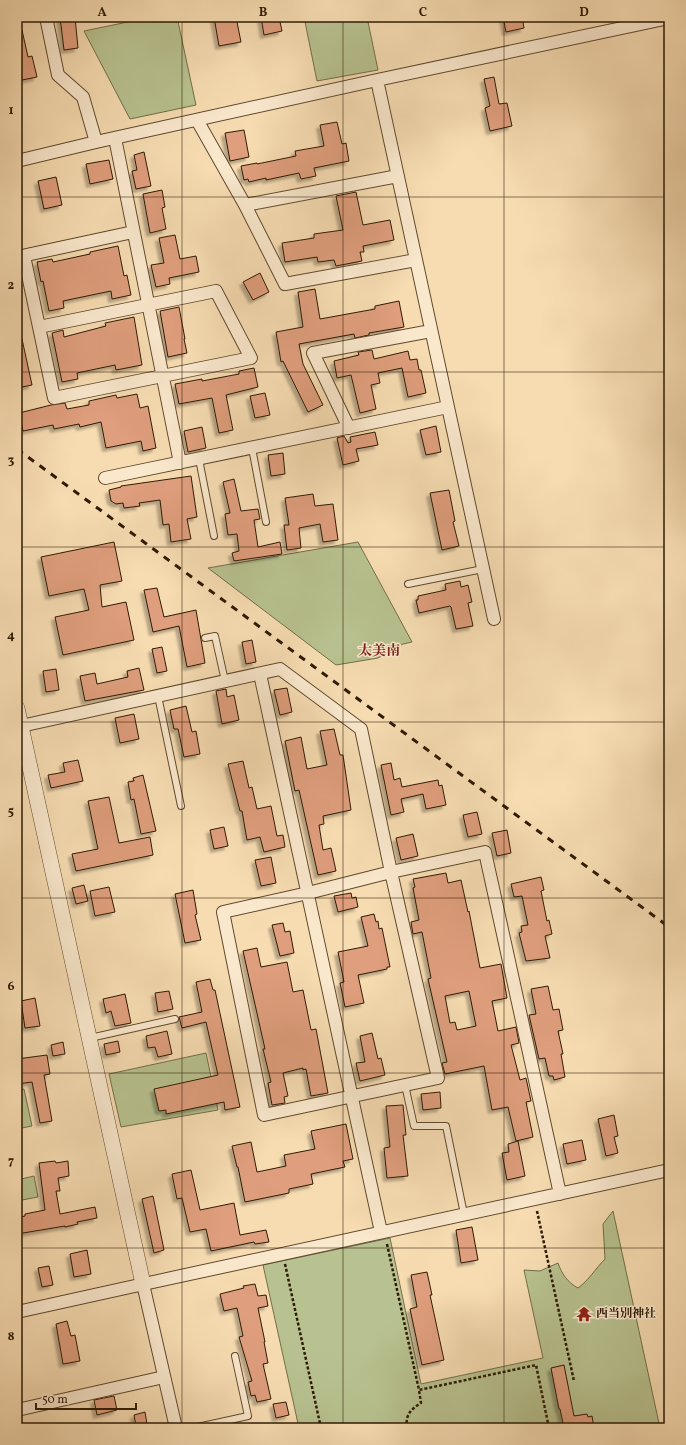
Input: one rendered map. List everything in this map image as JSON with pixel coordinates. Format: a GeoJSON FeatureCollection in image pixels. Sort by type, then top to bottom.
{"type":"FeatureCollection","features":[{"type":"Feature","properties":{"kind":"street"},"geometry":{"type":"LineString","coordinates":[[46,17],[58,75],[83,97],[96,142]]}},
{"type":"Feature","properties":{"kind":"street"},"geometry":{"type":"LineString","coordinates":[[17,161],[377,80],[669,18]]}},
{"type":"Feature","properties":{"kind":"street"},"geometry":{"type":"LineString","coordinates":[[377,80],[494,619]]}},
{"type":"Feature","properties":{"kind":"street"},"geometry":{"type":"LineString","coordinates":[[197,120],[245,205],[285,284],[416,260]]}},
{"type":"Feature","properties":{"kind":"street"},"geometry":{"type":"LineString","coordinates":[[115,138],[180,463]]}},
{"type":"Feature","properties":{"kind":"street"},"geometry":{"type":"LineString","coordinates":[[245,205],[398,176]]}},
{"type":"Feature","properties":{"kind":"street"},"geometry":{"type":"LineString","coordinates":[[39,327],[216,291],[251,358],[54,398],[39,327],[20,257],[134,232]]}},
{"type":"Feature","properties":{"kind":"street"},"geometry":{"type":"LineString","coordinates":[[349,428],[313,353],[431,332]]}},
{"type":"Feature","properties":{"kind":"street"},"geometry":{"type":"LineString","coordinates":[[105,478],[448,408]]}},
{"type":"Feature","properties":{"kind":"street"},"geometry":{"type":"LineString","coordinates":[[21,726],[280,669],[361,729],[391,872],[438,1078],[264,1115],[222,912],[308,893],[391,872],[485,852],[560,1194]]}},
{"type":"Feature","properties":{"kind":"street"},"geometry":{"type":"LineString","coordinates":[[260,674],[383,1232]]}},
{"type":"Feature","properties":{"kind":"street"},"geometry":{"type":"LineString","coordinates":[[17,708],[176,1428]]}},
{"type":"Feature","properties":{"kind":"street"},"geometry":{"type":"LineString","coordinates":[[17,1312],[669,1170]]}},
{"type":"Feature","properties":{"kind":"street"},"geometry":{"type":"LineString","coordinates":[[17,1410],[164,1377]]}},
{"type":"Feature","properties":{"kind":"lane"},"geometry":{"type":"LineString","coordinates":[[252,448],[266,522]]}},
{"type":"Feature","properties":{"kind":"lane"},"geometry":{"type":"LineString","coordinates":[[199,459],[214,536]]}},
{"type":"Feature","properties":{"kind":"lane"},"geometry":{"type":"LineString","coordinates":[[408,584],[483,569]]}},
{"type":"Feature","properties":{"kind":"lane"},"geometry":{"type":"LineString","coordinates":[[205,638],[215,636],[225,681]]}},
{"type":"Feature","properties":{"kind":"lane"},"geometry":{"type":"LineString","coordinates":[[158,696],[181,806]]}},
{"type":"Feature","properties":{"kind":"lane"},"geometry":{"type":"LineString","coordinates":[[89,1038],[175,1019]]}},
{"type":"Feature","properties":{"kind":"lane"},"geometry":{"type":"LineString","coordinates":[[405,1085],[414,1126],[446,1126],[464,1214]]}},
{"type":"Feature","properties":{"kind":"lane"},"geometry":{"type":"LineString","coordinates":[[193,1428],[248,1416],[235,1356]]}},
{"type":"Feature","properties":{"kind":"path"},"geometry":{"type":"LineString","coordinates":[[534,1199],[574,1381]]}},
{"type":"Feature","properties":{"kind":"path"},"geometry":{"type":"LineString","coordinates":[[383,1232],[421,1403],[414,1407],[408,1414],[406,1420],[407,1428]]}},
{"type":"Feature","properties":{"kind":"path"},"geometry":{"type":"LineString","coordinates":[[283,1253],[321,1428]]}},
{"type":"Feature","properties":{"kind":"path"},"geometry":{"type":"LineString","coordinates":[[419,1390],[536,1365],[549,1428]]}},
{"type":"Feature","properties":{"kind":"green space"},"geometry":{"type":"Polygon","coordinates":[[[152,17],[177,17],[196,105],[130,119],[84,31],[152,17]]]}},
{"type":"Feature","properties":{"kind":"green space"},"geometry":{"type":"Polygon","coordinates":[[[304,17],[367,17],[378,70],[317,81],[304,17]]]}},
{"type":"Feature","properties":{"kind":"green space"},"geometry":{"type":"Polygon","coordinates":[[[358,542],[412,642],[403,644],[378,658],[336,665],[208,568],[358,542]]]}},
{"type":"Feature","properties":{"kind":"green space"},"geometry":{"type":"Polygon","coordinates":[[[206,1053],[218,1110],[121,1127],[109,1074],[206,1053]]]}},
{"type":"Feature","properties":{"kind":"green space"},"geometry":{"type":"Polygon","coordinates":[[[24,1089],[32,1126],[17,1129],[17,1090],[24,1089]]]}},
{"type":"Feature","properties":{"kind":"green space"},"geometry":{"type":"Polygon","coordinates":[[[34,1176],[38,1197],[17,1201],[17,1180],[34,1176]]]}},
{"type":"Feature","properties":{"kind":"green space"},"geometry":{"type":"Polygon","coordinates":[[[613,1211],[660,1428],[299,1428],[263,1265],[390,1238],[421,1384],[543,1358],[524,1270],[540,1271],[558,1263],[565,1277],[578,1288],[605,1259],[603,1224],[613,1211]]]}},
{"type":"Feature","properties":{"kind":"building"},"geometry":{"type":"Polygon","coordinates":[[[60,17],[75,17],[78,48],[64,50],[60,17]]]}},
{"type":"Feature","properties":{"kind":"building"},"geometry":{"type":"Polygon","coordinates":[[[214,17],[236,17],[241,42],[219,46],[214,17]]]}},
{"type":"Feature","properties":{"kind":"building"},"geometry":{"type":"Polygon","coordinates":[[[261,17],[279,17],[282,31],[264,35],[261,17]]]}},
{"type":"Feature","properties":{"kind":"building"},"geometry":{"type":"Polygon","coordinates":[[[503,17],[522,17],[524,28],[506,32],[503,17]]]}},
{"type":"Feature","properties":{"kind":"building"},"geometry":{"type":"Polygon","coordinates":[[[22,30],[28,57],[32,56],[37,77],[17,81],[17,31],[22,30]]]}},
{"type":"Feature","properties":{"kind":"building"},"geometry":{"type":"Polygon","coordinates":[[[494,77],[499,104],[507,103],[512,126],[490,131],[485,108],[490,106],[484,79],[494,77]]]}},
{"type":"Feature","properties":{"kind":"building"},"geometry":{"type":"Polygon","coordinates":[[[337,122],[342,144],[346,143],[349,161],[314,168],[316,176],[301,179],[299,173],[266,180],[266,178],[249,182],[248,179],[244,180],[241,166],[296,156],[295,151],[324,146],[320,125],[337,122]]]}},
{"type":"Feature","properties":{"kind":"building"},"geometry":{"type":"Polygon","coordinates":[[[244,130],[249,157],[230,161],[225,133],[244,130]]]}},
{"type":"Feature","properties":{"kind":"building"},"geometry":{"type":"Polygon","coordinates":[[[144,152],[151,186],[136,189],[132,171],[137,170],[134,155],[144,152]]]}},
{"type":"Feature","properties":{"kind":"building"},"geometry":{"type":"Polygon","coordinates":[[[109,160],[113,179],[90,184],[86,164],[109,160]]]}},
{"type":"Feature","properties":{"kind":"building"},"geometry":{"type":"Polygon","coordinates":[[[56,177],[62,205],[44,209],[38,181],[56,177]]]}},
{"type":"Feature","properties":{"kind":"building"},"geometry":{"type":"Polygon","coordinates":[[[162,190],[165,207],[162,208],[166,229],[150,233],[143,194],[162,190]]]}},
{"type":"Feature","properties":{"kind":"building"},"geometry":{"type":"Polygon","coordinates":[[[356,192],[363,225],[390,220],[394,240],[363,246],[364,252],[360,252],[362,261],[336,266],[334,260],[318,262],[317,257],[285,262],[282,243],[314,238],[314,234],[343,230],[336,196],[356,192]]]}},
{"type":"Feature","properties":{"kind":"building"},"geometry":{"type":"Polygon","coordinates":[[[175,235],[180,259],[196,256],[199,272],[169,278],[170,284],[156,287],[151,265],[164,263],[159,238],[175,235]]]}},
{"type":"Feature","properties":{"kind":"building"},"geometry":{"type":"Polygon","coordinates":[[[118,246],[124,276],[127,275],[131,295],[112,299],[111,291],[63,301],[64,308],[49,311],[43,281],[41,282],[37,262],[52,259],[53,262],[118,246]]]}},
{"type":"Feature","properties":{"kind":"building"},"geometry":{"type":"Polygon","coordinates":[[[260,273],[269,292],[253,300],[243,282],[260,273]]]}},
{"type":"Feature","properties":{"kind":"building"},"geometry":{"type":"Polygon","coordinates":[[[315,289],[320,319],[375,309],[375,306],[399,301],[404,327],[369,333],[369,335],[355,338],[354,334],[299,344],[303,364],[323,405],[308,412],[283,361],[281,362],[276,332],[303,327],[298,292],[315,289]]]}},
{"type":"Feature","properties":{"kind":"building"},"geometry":{"type":"Polygon","coordinates":[[[179,307],[187,353],[168,357],[160,311],[179,307]]]}},
{"type":"Feature","properties":{"kind":"building"},"geometry":{"type":"Polygon","coordinates":[[[134,317],[142,365],[116,370],[115,365],[77,373],[78,379],[62,382],[52,333],[63,330],[64,337],[106,326],[105,323],[134,317]]]}},
{"type":"Feature","properties":{"kind":"building"},"geometry":{"type":"Polygon","coordinates":[[[22,339],[32,385],[17,388],[17,340],[22,339]]]}},
{"type":"Feature","properties":{"kind":"building"},"geometry":{"type":"Polygon","coordinates":[[[372,350],[374,359],[408,351],[410,360],[417,359],[426,393],[408,397],[402,368],[378,373],[380,383],[371,385],[376,409],[360,413],[351,375],[337,378],[334,361],[359,355],[358,352],[372,350]]]}},
{"type":"Feature","properties":{"kind":"building"},"geometry":{"type":"Polygon","coordinates":[[[254,368],[258,387],[226,395],[233,430],[219,433],[212,398],[179,404],[175,384],[202,379],[202,381],[239,374],[239,371],[254,368]]]}},
{"type":"Feature","properties":{"kind":"building"},"geometry":{"type":"Polygon","coordinates":[[[265,393],[270,415],[255,418],[250,396],[265,393]]]}},
{"type":"Feature","properties":{"kind":"building"},"geometry":{"type":"Polygon","coordinates":[[[137,394],[140,408],[148,406],[156,448],[143,451],[141,441],[106,448],[101,422],[80,427],[79,424],[54,429],[53,425],[23,431],[19,413],[65,403],[67,409],[89,405],[89,401],[116,395],[117,398],[137,394]]]}},
{"type":"Feature","properties":{"kind":"building"},"geometry":{"type":"Polygon","coordinates":[[[436,426],[441,452],[426,455],[420,430],[436,426]]]}},
{"type":"Feature","properties":{"kind":"building"},"geometry":{"type":"Polygon","coordinates":[[[202,427],[206,448],[188,452],[184,431],[202,427]]]}},
{"type":"Feature","properties":{"kind":"building"},"geometry":{"type":"Polygon","coordinates":[[[375,432],[378,445],[356,449],[359,461],[343,465],[337,438],[344,436],[348,443],[351,442],[350,437],[375,432]]]}},
{"type":"Feature","properties":{"kind":"building"},"geometry":{"type":"Polygon","coordinates":[[[283,453],[285,474],[271,476],[268,455],[283,453]]]}},
{"type":"Feature","properties":{"kind":"building"},"geometry":{"type":"Polygon","coordinates":[[[191,476],[197,517],[187,519],[191,539],[171,542],[169,524],[163,525],[160,500],[139,503],[140,506],[124,508],[123,503],[116,504],[111,501],[109,490],[121,486],[191,476]]]}},
{"type":"Feature","properties":{"kind":"building"},"geometry":{"type":"Polygon","coordinates":[[[234,479],[241,511],[258,509],[260,519],[254,520],[258,547],[280,542],[282,554],[234,561],[232,553],[239,551],[237,534],[228,535],[225,514],[230,513],[223,482],[234,479]]]}},
{"type":"Feature","properties":{"kind":"building"},"geometry":{"type":"Polygon","coordinates":[[[449,490],[455,521],[453,522],[459,546],[442,550],[430,493],[449,490]]]}},
{"type":"Feature","properties":{"kind":"building"},"geometry":{"type":"Polygon","coordinates":[[[313,494],[315,506],[333,504],[338,540],[323,542],[320,524],[299,528],[301,548],[287,550],[284,525],[289,525],[285,498],[313,494]]]}},
{"type":"Feature","properties":{"kind":"building"},"geometry":{"type":"Polygon","coordinates":[[[114,542],[122,581],[100,585],[102,607],[126,602],[134,640],[63,655],[55,617],[89,610],[84,589],[49,596],[41,557],[114,542]]]}},
{"type":"Feature","properties":{"kind":"building"},"geometry":{"type":"Polygon","coordinates":[[[460,581],[461,587],[468,585],[472,602],[468,603],[473,626],[456,629],[450,606],[419,613],[416,600],[418,600],[418,596],[446,590],[445,584],[460,581]]]}},
{"type":"Feature","properties":{"kind":"building"},"geometry":{"type":"Polygon","coordinates":[[[157,588],[164,617],[196,610],[205,663],[187,667],[179,626],[153,632],[144,590],[157,588]]]}},
{"type":"Feature","properties":{"kind":"building"},"geometry":{"type":"Polygon","coordinates":[[[252,640],[256,662],[246,664],[242,642],[252,640]]]}},
{"type":"Feature","properties":{"kind":"building"},"geometry":{"type":"Polygon","coordinates":[[[162,647],[167,671],[157,673],[152,649],[162,647]]]}},
{"type":"Feature","properties":{"kind":"building"},"geometry":{"type":"Polygon","coordinates":[[[139,668],[144,690],[85,701],[80,676],[95,673],[97,684],[128,677],[127,671],[139,668]]]}},
{"type":"Feature","properties":{"kind":"building"},"geometry":{"type":"Polygon","coordinates":[[[56,669],[59,690],[46,692],[43,671],[56,669]]]}},
{"type":"Feature","properties":{"kind":"building"},"geometry":{"type":"Polygon","coordinates":[[[287,688],[292,712],[280,715],[274,690],[287,688]]]}},
{"type":"Feature","properties":{"kind":"building"},"geometry":{"type":"Polygon","coordinates":[[[226,689],[227,697],[234,695],[239,720],[222,724],[216,691],[226,689]]]}},
{"type":"Feature","properties":{"kind":"building"},"geometry":{"type":"Polygon","coordinates":[[[186,706],[192,732],[196,731],[200,754],[184,757],[178,729],[174,729],[170,710],[186,706]]]}},
{"type":"Feature","properties":{"kind":"building"},"geometry":{"type":"Polygon","coordinates":[[[134,714],[139,739],[120,743],[115,718],[134,714]]]}},
{"type":"Feature","properties":{"kind":"building"},"geometry":{"type":"Polygon","coordinates":[[[334,729],[340,755],[343,755],[351,810],[323,816],[324,824],[319,825],[323,850],[331,848],[336,871],[318,875],[299,790],[295,791],[285,741],[301,737],[307,769],[327,765],[320,731],[334,729]]]}},
{"type":"Feature","properties":{"kind":"building"},"geometry":{"type":"Polygon","coordinates":[[[78,760],[83,781],[51,788],[48,775],[65,772],[63,763],[78,760]]]}},
{"type":"Feature","properties":{"kind":"building"},"geometry":{"type":"Polygon","coordinates":[[[243,761],[249,788],[252,787],[257,809],[271,806],[277,836],[283,835],[285,847],[264,852],[260,837],[247,840],[242,811],[240,811],[228,764],[243,761]]]}},
{"type":"Feature","properties":{"kind":"building"},"geometry":{"type":"Polygon","coordinates":[[[391,763],[394,780],[400,778],[402,787],[438,780],[439,786],[442,785],[446,805],[426,809],[423,794],[401,799],[404,812],[391,815],[381,765],[391,763]]]}},
{"type":"Feature","properties":{"kind":"building"},"geometry":{"type":"Polygon","coordinates":[[[143,775],[156,831],[141,834],[134,799],[131,800],[128,782],[134,781],[133,778],[143,775]]]}},
{"type":"Feature","properties":{"kind":"building"},"geometry":{"type":"Polygon","coordinates":[[[109,797],[119,843],[150,837],[153,855],[76,871],[72,854],[98,849],[88,801],[109,797]]]}},
{"type":"Feature","properties":{"kind":"building"},"geometry":{"type":"Polygon","coordinates":[[[477,812],[482,834],[468,837],[463,815],[477,812]]]}},
{"type":"Feature","properties":{"kind":"building"},"geometry":{"type":"Polygon","coordinates":[[[224,827],[228,846],[214,849],[210,830],[224,827]]]}},
{"type":"Feature","properties":{"kind":"building"},"geometry":{"type":"Polygon","coordinates":[[[507,830],[511,853],[497,856],[492,833],[507,830]]]}},
{"type":"Feature","properties":{"kind":"building"},"geometry":{"type":"Polygon","coordinates":[[[413,834],[418,856],[401,860],[396,838],[413,834]]]}},
{"type":"Feature","properties":{"kind":"building"},"geometry":{"type":"Polygon","coordinates":[[[271,857],[276,883],[261,886],[255,860],[271,857]]]}},
{"type":"Feature","properties":{"kind":"building"},"geometry":{"type":"Polygon","coordinates":[[[446,873],[448,883],[461,880],[468,912],[469,911],[480,968],[501,964],[507,998],[492,1001],[498,1031],[516,1027],[519,1043],[511,1045],[520,1080],[526,1078],[531,1101],[526,1102],[533,1137],[516,1141],[508,1107],[492,1110],[484,1066],[445,1074],[442,1063],[447,1062],[428,979],[431,978],[422,932],[413,934],[411,922],[419,920],[413,888],[415,887],[413,879],[446,873]],[[469,991],[445,996],[450,1023],[455,1022],[457,1030],[476,1026],[469,991]]]}},
{"type":"Feature","properties":{"kind":"building"},"geometry":{"type":"Polygon","coordinates":[[[541,877],[544,890],[541,891],[547,921],[549,920],[552,934],[545,936],[550,958],[526,961],[519,933],[522,932],[521,926],[528,925],[522,896],[514,897],[511,884],[541,877]]]}},
{"type":"Feature","properties":{"kind":"building"},"geometry":{"type":"Polygon","coordinates":[[[84,885],[88,901],[76,904],[72,888],[84,885]]]}},
{"type":"Feature","properties":{"kind":"building"},"geometry":{"type":"Polygon","coordinates":[[[109,887],[115,912],[95,916],[90,891],[109,887]]]}},
{"type":"Feature","properties":{"kind":"building"},"geometry":{"type":"Polygon","coordinates":[[[193,890],[197,914],[195,915],[201,940],[185,943],[175,894],[193,890]]]}},
{"type":"Feature","properties":{"kind":"building"},"geometry":{"type":"Polygon","coordinates":[[[351,893],[352,898],[356,897],[358,907],[338,912],[334,896],[351,893]]]}},
{"type":"Feature","properties":{"kind":"building"},"geometry":{"type":"Polygon","coordinates":[[[374,914],[376,922],[378,921],[379,929],[382,928],[390,967],[387,967],[387,969],[358,975],[364,1003],[345,1007],[340,983],[344,982],[338,952],[368,946],[361,917],[374,914]]]}},
{"type":"Feature","properties":{"kind":"building"},"geometry":{"type":"Polygon","coordinates":[[[283,923],[285,932],[290,931],[294,953],[280,956],[272,925],[283,923]]]}},
{"type":"Feature","properties":{"kind":"building"},"geometry":{"type":"Polygon","coordinates":[[[257,948],[261,967],[287,962],[293,992],[303,990],[311,1030],[316,1029],[328,1093],[311,1096],[306,1069],[303,1070],[303,1068],[283,1073],[288,1096],[284,1097],[285,1103],[272,1105],[268,1083],[271,1082],[263,1049],[265,1049],[243,951],[257,948]]]}},
{"type":"Feature","properties":{"kind":"building"},"geometry":{"type":"Polygon","coordinates":[[[210,979],[213,990],[215,990],[240,1107],[225,1110],[224,1102],[166,1114],[166,1110],[159,1111],[154,1089],[218,1075],[206,1022],[182,1028],[179,1017],[202,1012],[196,982],[210,979]]]}},
{"type":"Feature","properties":{"kind":"building"},"geometry":{"type":"Polygon","coordinates":[[[548,986],[553,1010],[559,1009],[563,1030],[558,1031],[563,1054],[561,1054],[565,1077],[554,1080],[553,1076],[549,1076],[545,1058],[539,1059],[529,1015],[536,1014],[531,989],[548,986]]]}},
{"type":"Feature","properties":{"kind":"building"},"geometry":{"type":"Polygon","coordinates":[[[169,991],[173,1009],[158,1012],[155,993],[169,991]]]}},
{"type":"Feature","properties":{"kind":"building"},"geometry":{"type":"Polygon","coordinates":[[[125,994],[131,1023],[115,1026],[111,1011],[106,1013],[103,999],[125,994]]]}},
{"type":"Feature","properties":{"kind":"building"},"geometry":{"type":"Polygon","coordinates":[[[35,998],[40,1026],[25,1028],[21,1001],[35,998]]]}},
{"type":"Feature","properties":{"kind":"building"},"geometry":{"type":"Polygon","coordinates":[[[167,1031],[172,1054],[158,1057],[155,1047],[148,1048],[146,1036],[167,1031]]]}},
{"type":"Feature","properties":{"kind":"building"},"geometry":{"type":"Polygon","coordinates":[[[372,1033],[378,1059],[381,1058],[385,1075],[360,1081],[356,1063],[365,1062],[360,1036],[372,1033]]]}},
{"type":"Feature","properties":{"kind":"building"},"geometry":{"type":"Polygon","coordinates":[[[118,1041],[120,1052],[106,1055],[104,1044],[118,1041]]]}},
{"type":"Feature","properties":{"kind":"building"},"geometry":{"type":"Polygon","coordinates":[[[63,1042],[65,1054],[53,1056],[51,1045],[63,1042]]]}},
{"type":"Feature","properties":{"kind":"building"},"geometry":{"type":"Polygon","coordinates":[[[47,1055],[50,1074],[44,1075],[52,1121],[40,1123],[32,1082],[17,1084],[17,1059],[47,1055]]]}},
{"type":"Feature","properties":{"kind":"building"},"geometry":{"type":"Polygon","coordinates":[[[440,1092],[441,1108],[423,1110],[421,1094],[440,1092]]]}},
{"type":"Feature","properties":{"kind":"building"},"geometry":{"type":"Polygon","coordinates":[[[403,1105],[406,1135],[403,1135],[408,1176],[387,1178],[384,1148],[390,1147],[386,1106],[403,1105]]]}},
{"type":"Feature","properties":{"kind":"building"},"geometry":{"type":"Polygon","coordinates":[[[614,1115],[618,1136],[614,1137],[618,1153],[606,1156],[598,1119],[614,1115]]]}},
{"type":"Feature","properties":{"kind":"building"},"geometry":{"type":"Polygon","coordinates":[[[346,1124],[353,1159],[343,1161],[345,1167],[311,1174],[313,1184],[289,1189],[289,1193],[245,1202],[232,1146],[251,1142],[257,1172],[286,1166],[284,1155],[315,1149],[311,1131],[346,1124]]]}},
{"type":"Feature","properties":{"kind":"building"},"geometry":{"type":"Polygon","coordinates":[[[582,1140],[586,1160],[567,1164],[563,1144],[582,1140]]]}},
{"type":"Feature","properties":{"kind":"building"},"geometry":{"type":"Polygon","coordinates":[[[518,1141],[525,1176],[507,1180],[502,1153],[509,1152],[508,1144],[518,1141]]]}},
{"type":"Feature","properties":{"kind":"building"},"geometry":{"type":"Polygon","coordinates":[[[55,1161],[56,1163],[68,1161],[69,1176],[58,1178],[60,1191],[56,1191],[60,1214],[95,1207],[97,1218],[77,1222],[78,1224],[65,1227],[17,1234],[17,1218],[25,1216],[25,1214],[45,1210],[39,1163],[55,1161]]]}},
{"type":"Feature","properties":{"kind":"building"},"geometry":{"type":"Polygon","coordinates":[[[191,1170],[200,1210],[234,1203],[240,1235],[266,1230],[269,1242],[255,1244],[254,1242],[211,1251],[206,1229],[190,1232],[182,1198],[177,1199],[172,1174],[191,1170]]]}},
{"type":"Feature","properties":{"kind":"building"},"geometry":{"type":"Polygon","coordinates":[[[153,1196],[164,1250],[154,1253],[142,1199],[153,1196]]]}},
{"type":"Feature","properties":{"kind":"building"},"geometry":{"type":"Polygon","coordinates":[[[472,1227],[478,1260],[461,1263],[456,1230],[472,1227]]]}},
{"type":"Feature","properties":{"kind":"building"},"geometry":{"type":"Polygon","coordinates":[[[87,1250],[91,1274],[74,1277],[70,1254],[87,1250]]]}},
{"type":"Feature","properties":{"kind":"building"},"geometry":{"type":"Polygon","coordinates":[[[49,1266],[53,1285],[42,1287],[38,1268],[49,1266]]]}},
{"type":"Feature","properties":{"kind":"building"},"geometry":{"type":"Polygon","coordinates":[[[427,1272],[432,1295],[430,1295],[444,1360],[422,1365],[410,1309],[417,1307],[411,1275],[427,1272]]]}},
{"type":"Feature","properties":{"kind":"building"},"geometry":{"type":"Polygon","coordinates":[[[255,1284],[258,1296],[266,1295],[268,1306],[258,1308],[268,1363],[263,1364],[271,1399],[257,1402],[255,1395],[251,1396],[248,1382],[252,1381],[239,1337],[243,1336],[237,1308],[224,1311],[220,1294],[244,1288],[243,1286],[255,1284]]]}},
{"type":"Feature","properties":{"kind":"building"},"geometry":{"type":"Polygon","coordinates":[[[67,1321],[71,1336],[75,1335],[80,1361],[63,1364],[56,1324],[67,1321]]]}},
{"type":"Feature","properties":{"kind":"building"},"geometry":{"type":"Polygon","coordinates":[[[564,1365],[574,1416],[587,1414],[588,1417],[592,1416],[594,1428],[564,1428],[551,1368],[564,1365]]]}},
{"type":"Feature","properties":{"kind":"building"},"geometry":{"type":"Polygon","coordinates":[[[114,1396],[117,1410],[97,1415],[94,1400],[114,1396]]]}},
{"type":"Feature","properties":{"kind":"building"},"geometry":{"type":"Polygon","coordinates":[[[286,1402],[289,1415],[276,1418],[273,1404],[286,1402]]]}},
{"type":"Feature","properties":{"kind":"building"},"geometry":{"type":"Polygon","coordinates":[[[145,1412],[147,1424],[136,1426],[134,1415],[145,1412]]]}},
{"type":"Feature","properties":{"kind":"railway"},"geometry":{"type":"LineString","coordinates":[[17,449],[669,927]]}},
{"type":"Feature","properties":{"kind":"place","name":"西当別神社"},"geometry":{"type":"Point","coordinates":[584,1314]}},
{"type":"Feature","properties":{"kind":"district","name":"太美南"},"geometry":{"type":"Point","coordinates":[379,651]}}]}
